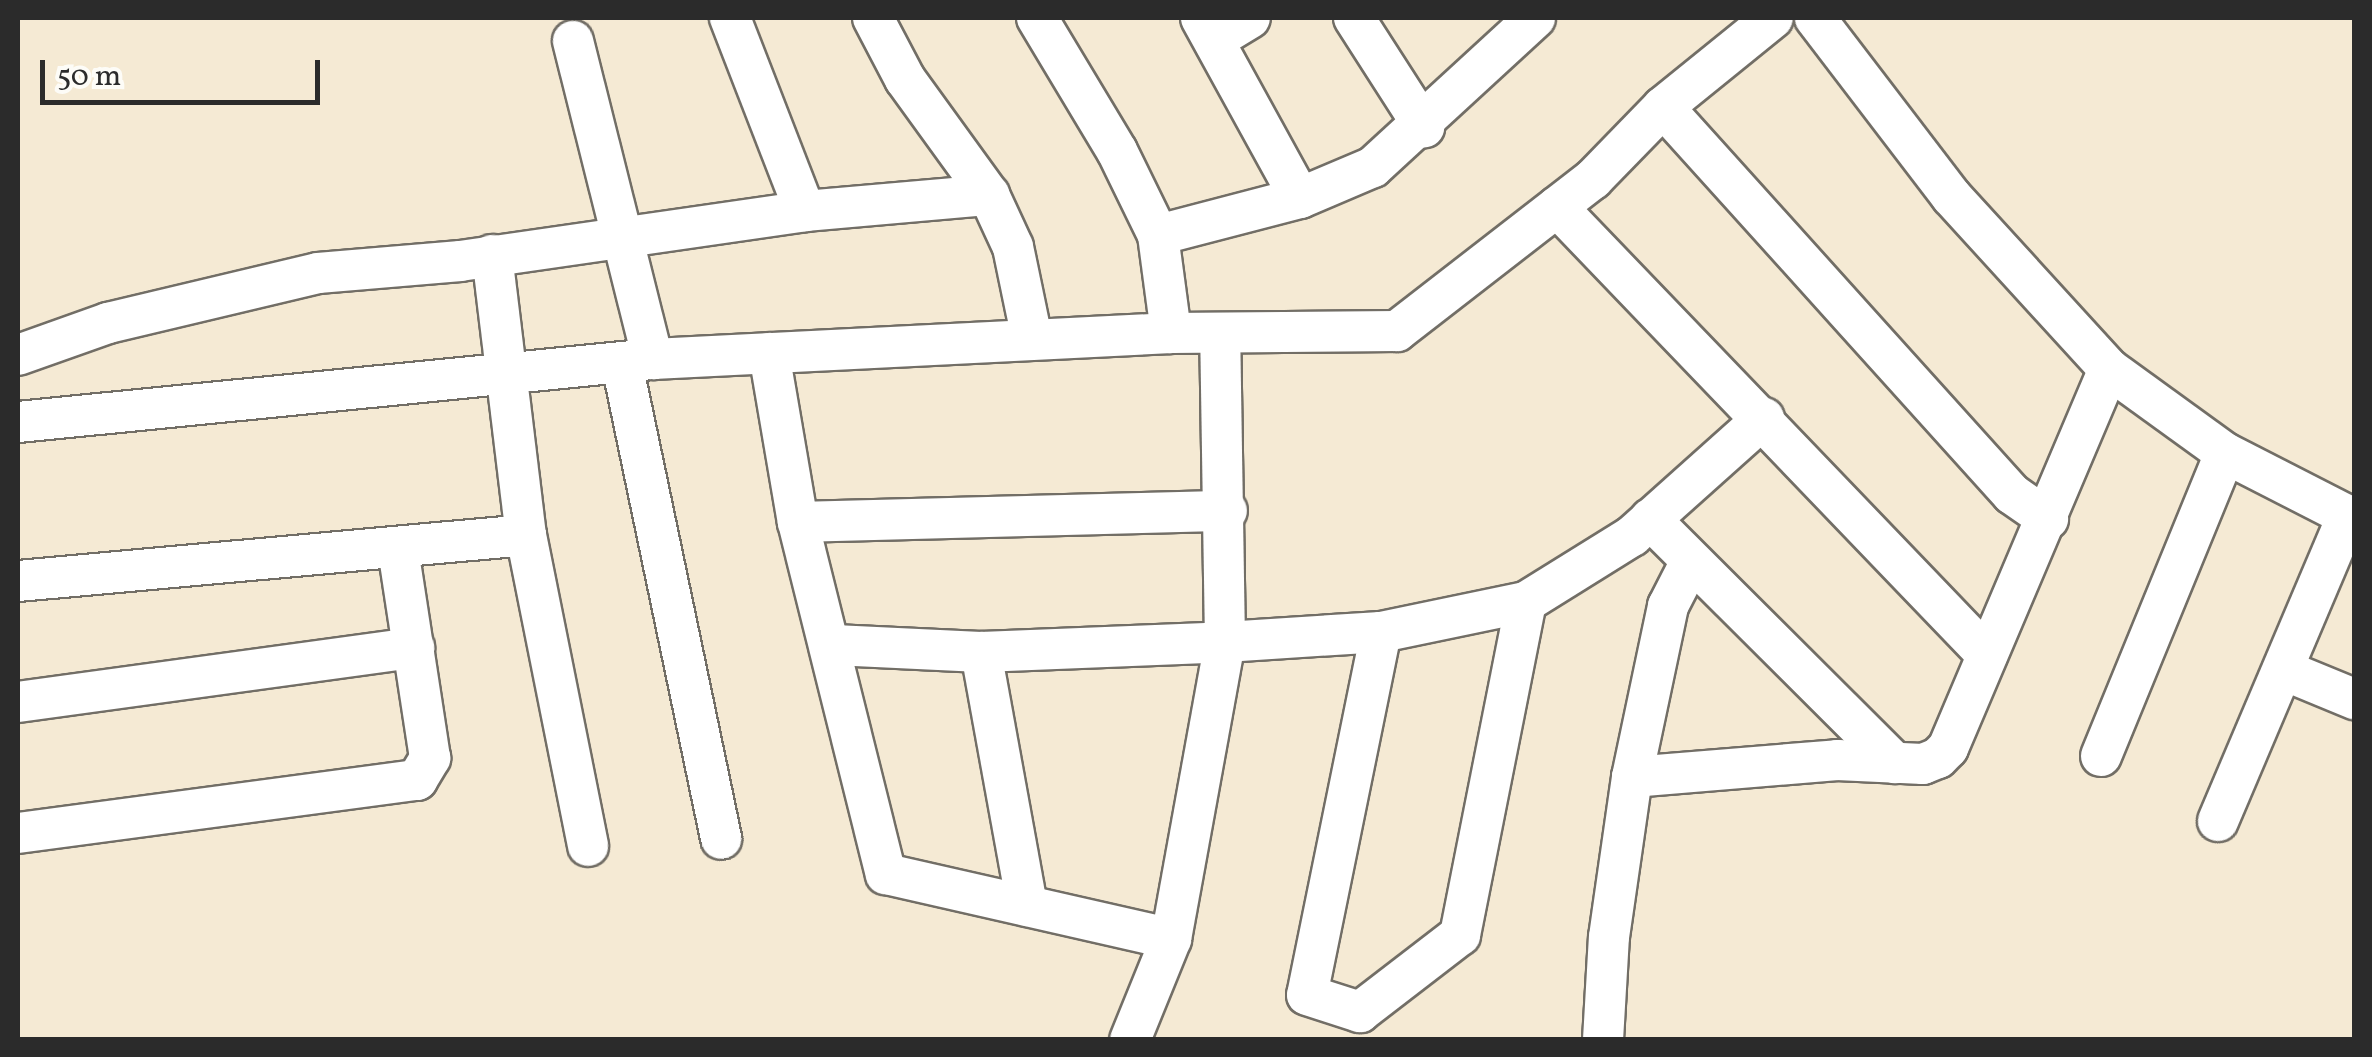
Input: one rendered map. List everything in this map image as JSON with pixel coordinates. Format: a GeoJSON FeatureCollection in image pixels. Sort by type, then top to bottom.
{"type":"FeatureCollection","features":[{"type":"Feature","properties":{"kind":"street"},"geometry":{"type":"LineString","coordinates":[[730,18],[805,211]]}},
{"type":"Feature","properties":{"kind":"street"},"geometry":{"type":"LineString","coordinates":[[874,18],[906,80],[988,195],[1013,247],[1032,339]]}},
{"type":"Feature","properties":{"kind":"street"},"geometry":{"type":"LineString","coordinates":[[1037,18],[1118,151],[1158,236],[1171,334]]}},
{"type":"Feature","properties":{"kind":"street"},"geometry":{"type":"LineString","coordinates":[[1250,18],[1207,29],[1300,198]]}},
{"type":"Feature","properties":{"kind":"street"},"geometry":{"type":"LineString","coordinates":[[1354,18],[1424,126]]}},
{"type":"Feature","properties":{"kind":"street"},"geometry":{"type":"LineString","coordinates":[[1158,236],[1300,198],[1373,167],[1424,126],[1536,18]]}},
{"type":"Feature","properties":{"kind":"street"},"geometry":{"type":"LineString","coordinates":[[18,422],[508,377],[638,361],[1032,339],[1397,331],[1557,207],[1663,107],[1773,18]]}},
{"type":"Feature","properties":{"kind":"street"},"geometry":{"type":"LineString","coordinates":[[1815,18],[1951,196],[2109,369],[2225,452],[2351,517],[2218,821]]}},
{"type":"Feature","properties":{"kind":"street"},"geometry":{"type":"LineString","coordinates":[[573,41],[617,233],[722,839]]}},
{"type":"Feature","properties":{"kind":"street"},"geometry":{"type":"LineString","coordinates":[[1663,107],[2012,494],[2048,519]]}},
{"type":"Feature","properties":{"kind":"street"},"geometry":{"type":"LineString","coordinates":[[18,355],[108,323],[318,273],[492,255],[617,233],[805,211],[988,195]]}},
{"type":"Feature","properties":{"kind":"street"},"geometry":{"type":"LineString","coordinates":[[1557,207],[1764,418],[1987,655]]}},
{"type":"Feature","properties":{"kind":"street"},"geometry":{"type":"LineString","coordinates":[[492,255],[526,535],[588,846]]}},
{"type":"Feature","properties":{"kind":"street"},"geometry":{"type":"LineString","coordinates":[[1130,1040],[1172,939],[1224,642],[1227,511],[1220,336]]}},
{"type":"Feature","properties":{"kind":"street"},"geometry":{"type":"LineString","coordinates":[[768,353],[798,522],[834,645],[886,874],[1172,939]]}},
{"type":"Feature","properties":{"kind":"street"},"geometry":{"type":"LineString","coordinates":[[1632,777],[1837,760],[1923,764],[1948,748],[2109,369]]}},
{"type":"Feature","properties":{"kind":"street"},"geometry":{"type":"LineString","coordinates":[[834,645],[981,652],[1224,642],[1381,632],[1526,602],[1650,520],[1764,418]]}},
{"type":"Feature","properties":{"kind":"street"},"geometry":{"type":"LineString","coordinates":[[2100,756],[2225,452]]}},
{"type":"Feature","properties":{"kind":"street"},"geometry":{"type":"LineString","coordinates":[[798,522],[1227,511]]}},
{"type":"Feature","properties":{"kind":"street"},"geometry":{"type":"LineString","coordinates":[[1650,520],[1895,763]]}},
{"type":"Feature","properties":{"kind":"street"},"geometry":{"type":"LineString","coordinates":[[18,580],[526,535]]}},
{"type":"Feature","properties":{"kind":"street"},"geometry":{"type":"LineString","coordinates":[[18,833],[406,785],[426,773],[430,758],[398,548]]}},
{"type":"Feature","properties":{"kind":"street"},"geometry":{"type":"LineString","coordinates":[[1603,1040],[1609,937],[1632,777],[1668,606],[1690,562]]}},
{"type":"Feature","properties":{"kind":"street"},"geometry":{"type":"LineString","coordinates":[[1381,632],[1307,996],[1360,1012],[1460,935],[1526,602]]}},
{"type":"Feature","properties":{"kind":"street"},"geometry":{"type":"LineString","coordinates":[[18,702],[414,648]]}},
{"type":"Feature","properties":{"kind":"street"},"geometry":{"type":"LineString","coordinates":[[981,652],[1028,906]]}},
{"type":"Feature","properties":{"kind":"street"},"geometry":{"type":"LineString","coordinates":[[2286,671],[2354,699]]}}]}
